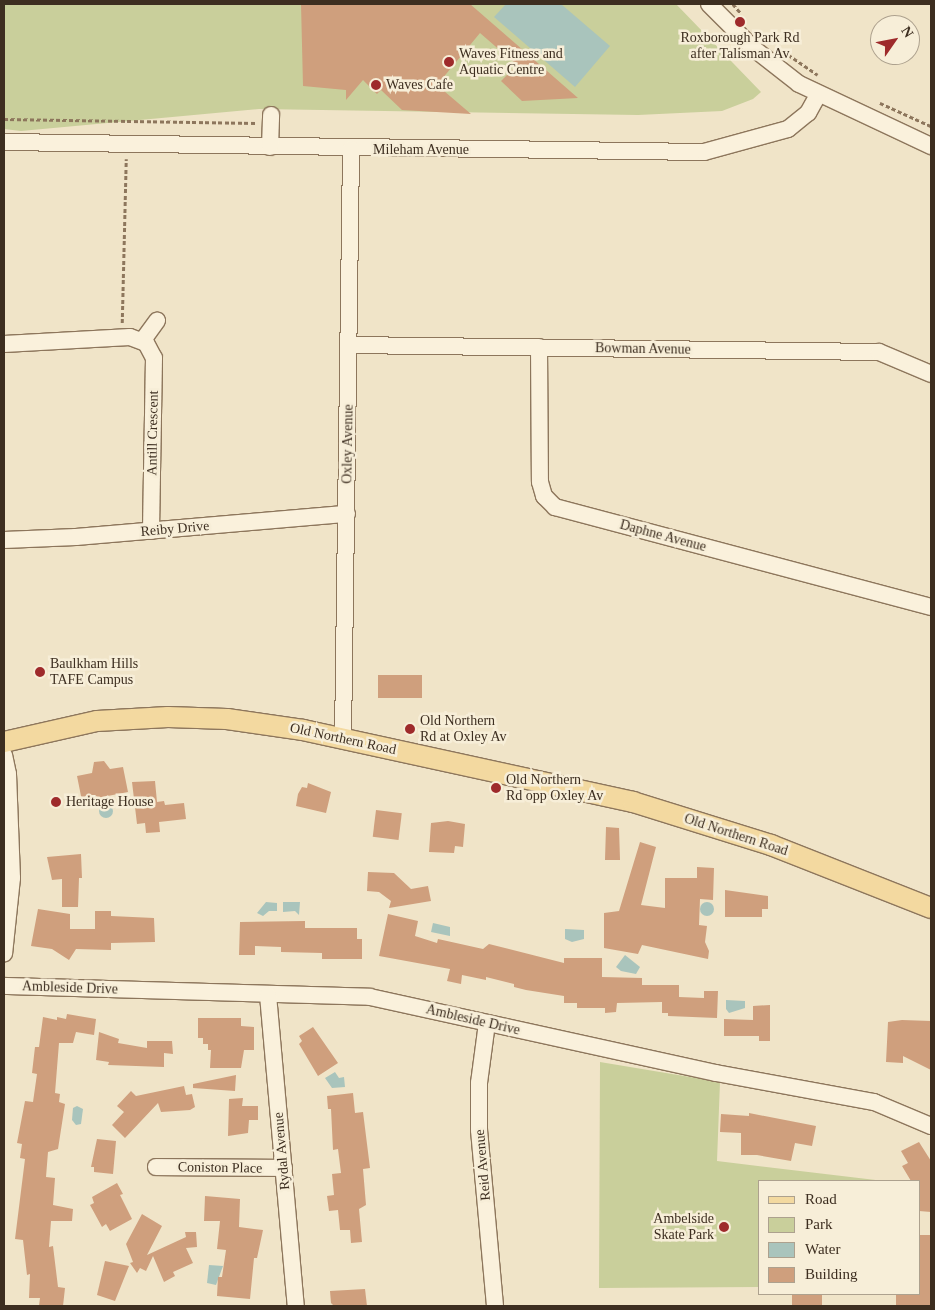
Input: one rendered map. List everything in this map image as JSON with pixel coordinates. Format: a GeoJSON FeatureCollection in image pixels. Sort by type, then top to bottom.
{"type":"FeatureCollection","features":[{"type":"Feature","properties":{"kind":"main road","name":"Old Northern Road"},"geometry":{"type":"LineString","coordinates":[[4,742],[78,724],[168,717],[236,720],[342,738],[633,802],[771,845],[931,908]]}},
{"type":"Feature","properties":{"kind":"street"},"geometry":{"type":"LineString","coordinates":[[709,4],[769,62],[818,95],[931,146]]}},
{"type":"Feature","properties":{"kind":"street","name":"Mileham Avenue"},"geometry":{"type":"LineString","coordinates":[[4,142],[352,149],[704,152],[788,129],[808,113],[818,95]]}},
{"type":"Feature","properties":{"kind":"street"},"geometry":{"type":"LineString","coordinates":[[270,147],[271,119]]}},
{"type":"Feature","properties":{"kind":"street","name":"Oxley Avenue"},"geometry":{"type":"LineString","coordinates":[[342,738],[352,149]]}},
{"type":"Feature","properties":{"kind":"street"},"geometry":{"type":"LineString","coordinates":[[4,344],[122,337],[143,340],[157,320]]}},
{"type":"Feature","properties":{"kind":"street","name":"Antill Crescent"},"geometry":{"type":"LineString","coordinates":[[143,340],[154,358],[151,531]]}},
{"type":"Feature","properties":{"kind":"street","name":"Bowman Avenue"},"geometry":{"type":"LineString","coordinates":[[350,344],[879,352],[931,374]]}},
{"type":"Feature","properties":{"kind":"street","name":"Daphne Avenue"},"geometry":{"type":"LineString","coordinates":[[539,348],[540,482],[544,496],[555,507],[931,607]]}},
{"type":"Feature","properties":{"kind":"street","name":"Reiby Drive"},"geometry":{"type":"LineString","coordinates":[[4,540],[151,531],[347,514]]}},
{"type":"Feature","properties":{"kind":"street"},"geometry":{"type":"LineString","coordinates":[[4,755],[7,837],[12,878],[4,954]]}},
{"type":"Feature","properties":{"kind":"street","name":"Ambleside Drive"},"geometry":{"type":"LineString","coordinates":[[4,986],[370,997],[716,1073],[874,1102],[931,1126]]}},
{"type":"Feature","properties":{"kind":"street","name":"Rydal Avenue"},"geometry":{"type":"LineString","coordinates":[[268,995],[296,1306]]}},
{"type":"Feature","properties":{"kind":"street","name":"Reid Avenue"},"geometry":{"type":"LineString","coordinates":[[487,1023],[479,1083],[479,1130],[495,1306]]}},
{"type":"Feature","properties":{"kind":"street","name":"Coniston Place"},"geometry":{"type":"LineString","coordinates":[[156,1167],[284,1168]]}},
{"type":"Feature","properties":{"kind":"path"},"geometry":{"type":"LineString","coordinates":[[733,4],[745,18]]}},
{"type":"Feature","properties":{"kind":"path"},"geometry":{"type":"LineString","coordinates":[[777,46],[825,78]]}},
{"type":"Feature","properties":{"kind":"path"},"geometry":{"type":"LineString","coordinates":[[875,101],[931,126]]}},
{"type":"Feature","properties":{"kind":"path"},"geometry":{"type":"LineString","coordinates":[[4,119],[271,119]]}},
{"type":"Feature","properties":{"kind":"path"},"geometry":{"type":"LineString","coordinates":[[122,337],[126,145]]}},
{"type":"Feature","properties":{"kind":"green space"},"geometry":{"type":"Polygon","coordinates":[[[4,4],[676,4],[761,92],[753,99],[722,111],[638,115],[259,109],[21,131],[4,129],[4,4]]]}},
{"type":"Feature","properties":{"kind":"green space"},"geometry":{"type":"Polygon","coordinates":[[[600,1062],[720,1082],[717,1161],[876,1180],[758,1180],[758,1287],[599,1288],[600,1062]]]}},
{"type":"Feature","properties":{"kind":"water"},"geometry":{"type":"Polygon","coordinates":[[[506,4],[561,4],[610,46],[575,87],[494,17],[506,4]]]}},
{"type":"Feature","properties":{"kind":"water"},"geometry":{"type":"Polygon","coordinates":[[[103,804],[109,804],[113,811],[109,818],[103,818],[99,814],[99,808],[103,804]]]}},
{"type":"Feature","properties":{"kind":"water"},"geometry":{"type":"Polygon","coordinates":[[[266,902],[277,903],[277,911],[269,911],[263,916],[257,913],[266,902]]]}},
{"type":"Feature","properties":{"kind":"water"},"geometry":{"type":"Polygon","coordinates":[[[283,902],[300,902],[299,915],[295,911],[283,912],[283,902]]]}},
{"type":"Feature","properties":{"kind":"water"},"geometry":{"type":"Polygon","coordinates":[[[704,902],[710,902],[714,909],[710,916],[704,916],[700,912],[700,906],[704,902]]]}},
{"type":"Feature","properties":{"kind":"water"},"geometry":{"type":"Polygon","coordinates":[[[433,923],[450,927],[450,936],[431,932],[433,923]]]}},
{"type":"Feature","properties":{"kind":"water"},"geometry":{"type":"Polygon","coordinates":[[[565,929],[584,930],[584,939],[572,942],[565,939],[565,929]]]}},
{"type":"Feature","properties":{"kind":"water"},"geometry":{"type":"Polygon","coordinates":[[[625,955],[640,967],[636,974],[621,971],[616,967],[625,955]]]}},
{"type":"Feature","properties":{"kind":"water"},"geometry":{"type":"Polygon","coordinates":[[[726,1000],[745,1001],[745,1008],[729,1013],[726,1009],[726,1000]]]}},
{"type":"Feature","properties":{"kind":"water"},"geometry":{"type":"Polygon","coordinates":[[[335,1072],[339,1078],[344,1077],[345,1087],[332,1088],[325,1078],[335,1072]]]}},
{"type":"Feature","properties":{"kind":"water"},"geometry":{"type":"Polygon","coordinates":[[[77,1106],[83,1109],[81,1124],[76,1125],[72,1120],[73,1108],[77,1106]]]}},
{"type":"Feature","properties":{"kind":"water"},"geometry":{"type":"Polygon","coordinates":[[[209,1265],[223,1266],[216,1285],[207,1283],[209,1265]]]}},
{"type":"Feature","properties":{"kind":"building"},"geometry":{"type":"Polygon","coordinates":[[[301,4],[470,4],[578,98],[522,101],[501,81],[517,65],[480,33],[437,85],[471,114],[402,110],[381,90],[377,94],[363,80],[346,100],[346,90],[303,86],[301,4]]]}},
{"type":"Feature","properties":{"kind":"building"},"geometry":{"type":"Polygon","coordinates":[[[378,675],[422,675],[422,698],[378,698],[378,675]]]}},
{"type":"Feature","properties":{"kind":"building"},"geometry":{"type":"Polygon","coordinates":[[[104,761],[110,769],[123,767],[128,792],[82,801],[77,776],[92,773],[94,762],[104,761]]]}},
{"type":"Feature","properties":{"kind":"building"},"geometry":{"type":"Polygon","coordinates":[[[155,781],[157,802],[164,801],[165,805],[184,803],[186,819],[159,822],[160,832],[146,833],[145,823],[137,824],[132,782],[155,781]]]}},
{"type":"Feature","properties":{"kind":"building"},"geometry":{"type":"Polygon","coordinates":[[[308,783],[331,792],[326,813],[296,806],[298,794],[302,787],[307,788],[308,783]]]}},
{"type":"Feature","properties":{"kind":"building"},"geometry":{"type":"Polygon","coordinates":[[[376,810],[402,813],[399,840],[373,837],[376,810]]]}},
{"type":"Feature","properties":{"kind":"building"},"geometry":{"type":"Polygon","coordinates":[[[448,821],[465,824],[463,847],[455,846],[454,853],[429,852],[431,823],[448,821]]]}},
{"type":"Feature","properties":{"kind":"building"},"geometry":{"type":"Polygon","coordinates":[[[606,827],[619,828],[620,860],[605,860],[606,827]]]}},
{"type":"Feature","properties":{"kind":"building"},"geometry":{"type":"Polygon","coordinates":[[[640,842],[656,847],[641,905],[665,908],[665,878],[697,878],[697,867],[714,868],[713,900],[700,899],[699,925],[707,926],[705,942],[709,951],[708,959],[642,945],[638,954],[604,948],[604,913],[619,911],[640,842]]]}},
{"type":"Feature","properties":{"kind":"building"},"geometry":{"type":"Polygon","coordinates":[[[81,854],[82,878],[79,878],[78,907],[62,907],[62,879],[52,880],[47,857],[81,854]]]}},
{"type":"Feature","properties":{"kind":"building"},"geometry":{"type":"Polygon","coordinates":[[[368,872],[394,873],[411,889],[428,886],[431,901],[389,908],[391,901],[379,892],[367,891],[368,872]]]}},
{"type":"Feature","properties":{"kind":"building"},"geometry":{"type":"Polygon","coordinates":[[[725,890],[768,896],[768,909],[762,909],[762,917],[725,917],[725,890]]]}},
{"type":"Feature","properties":{"kind":"building"},"geometry":{"type":"Polygon","coordinates":[[[38,909],[70,914],[70,929],[95,929],[95,911],[111,911],[111,916],[154,918],[155,942],[111,943],[111,950],[76,949],[69,960],[52,949],[31,946],[38,909]]]}},
{"type":"Feature","properties":{"kind":"building"},"geometry":{"type":"Polygon","coordinates":[[[388,914],[418,921],[415,936],[437,943],[438,939],[483,949],[489,944],[564,963],[564,958],[602,958],[602,977],[642,978],[642,985],[679,985],[679,997],[704,998],[704,991],[718,991],[717,1018],[668,1016],[668,1013],[662,1013],[662,1002],[617,1003],[616,1012],[605,1013],[605,1008],[577,1008],[577,1003],[564,1003],[564,996],[526,990],[514,987],[514,984],[486,977],[486,980],[462,975],[461,984],[447,981],[450,969],[379,956],[388,914]]]}},
{"type":"Feature","properties":{"kind":"building"},"geometry":{"type":"Polygon","coordinates":[[[305,921],[305,928],[357,928],[357,939],[362,939],[362,959],[322,959],[322,953],[281,952],[281,947],[255,946],[255,955],[239,955],[240,922],[305,921]]]}},
{"type":"Feature","properties":{"kind":"building"},"geometry":{"type":"Polygon","coordinates":[[[770,1005],[770,1041],[759,1041],[759,1036],[724,1036],[724,1019],[753,1020],[753,1006],[770,1005]]]}},
{"type":"Feature","properties":{"kind":"building"},"geometry":{"type":"Polygon","coordinates":[[[67,1014],[96,1019],[94,1035],[76,1032],[73,1043],[59,1043],[55,1093],[60,1094],[59,1102],[65,1104],[58,1149],[48,1152],[46,1177],[55,1178],[53,1205],[73,1209],[72,1221],[51,1221],[49,1247],[53,1246],[58,1287],[65,1288],[63,1306],[39,1306],[40,1298],[29,1298],[30,1274],[27,1275],[23,1240],[15,1239],[25,1159],[20,1158],[22,1144],[17,1143],[25,1101],[33,1102],[37,1074],[32,1073],[35,1047],[39,1047],[43,1017],[57,1020],[57,1017],[66,1019],[67,1014]]]}},
{"type":"Feature","properties":{"kind":"building"},"geometry":{"type":"Polygon","coordinates":[[[198,1018],[241,1018],[241,1026],[254,1027],[254,1050],[244,1050],[241,1068],[210,1068],[211,1050],[208,1050],[208,1044],[203,1044],[203,1038],[198,1038],[198,1018]]]}},
{"type":"Feature","properties":{"kind":"building"},"geometry":{"type":"Polygon","coordinates":[[[902,1020],[931,1021],[931,1070],[903,1056],[903,1063],[886,1062],[888,1022],[902,1020]]]}},
{"type":"Feature","properties":{"kind":"building"},"geometry":{"type":"Polygon","coordinates":[[[313,1027],[338,1063],[318,1076],[299,1044],[302,1041],[299,1036],[313,1027]]]}},
{"type":"Feature","properties":{"kind":"building"},"geometry":{"type":"Polygon","coordinates":[[[99,1032],[119,1039],[118,1043],[147,1048],[147,1041],[172,1041],[173,1054],[164,1053],[164,1067],[108,1065],[109,1062],[96,1060],[99,1032]]]}},
{"type":"Feature","properties":{"kind":"building"},"geometry":{"type":"Polygon","coordinates":[[[236,1075],[235,1091],[193,1088],[193,1084],[236,1075]]]}},
{"type":"Feature","properties":{"kind":"building"},"geometry":{"type":"Polygon","coordinates":[[[184,1086],[186,1095],[192,1094],[195,1107],[190,1110],[161,1112],[158,1103],[125,1138],[112,1125],[124,1112],[117,1106],[131,1091],[136,1096],[184,1086]]]}},
{"type":"Feature","properties":{"kind":"building"},"geometry":{"type":"Polygon","coordinates":[[[353,1093],[355,1113],[363,1112],[370,1168],[363,1169],[366,1205],[359,1209],[362,1242],[351,1243],[350,1230],[340,1230],[338,1210],[329,1211],[327,1196],[334,1195],[332,1174],[341,1173],[338,1149],[333,1150],[331,1109],[328,1109],[327,1096],[353,1093]]]}},
{"type":"Feature","properties":{"kind":"building"},"geometry":{"type":"Polygon","coordinates":[[[243,1098],[242,1106],[258,1106],[258,1120],[249,1120],[248,1133],[228,1136],[229,1099],[243,1098]]]}},
{"type":"Feature","properties":{"kind":"building"},"geometry":{"type":"Polygon","coordinates":[[[749,1113],[816,1126],[812,1146],[795,1143],[791,1161],[757,1155],[741,1155],[741,1133],[720,1132],[721,1114],[749,1116],[749,1113]]]}},
{"type":"Feature","properties":{"kind":"building"},"geometry":{"type":"Polygon","coordinates":[[[97,1139],[116,1141],[113,1174],[94,1172],[94,1167],[91,1167],[97,1139]]]}},
{"type":"Feature","properties":{"kind":"building"},"geometry":{"type":"Polygon","coordinates":[[[919,1142],[931,1161],[931,1212],[920,1211],[920,1180],[910,1180],[902,1166],[908,1163],[901,1151],[919,1142]]]}},
{"type":"Feature","properties":{"kind":"building"},"geometry":{"type":"Polygon","coordinates":[[[117,1183],[123,1194],[120,1195],[132,1219],[110,1231],[106,1224],[102,1227],[90,1205],[94,1203],[92,1197],[117,1183]]]}},
{"type":"Feature","properties":{"kind":"building"},"geometry":{"type":"Polygon","coordinates":[[[205,1196],[240,1199],[239,1227],[263,1230],[257,1258],[254,1258],[250,1299],[217,1296],[218,1277],[222,1277],[226,1250],[217,1249],[220,1221],[204,1221],[205,1196]]]}},
{"type":"Feature","properties":{"kind":"building"},"geometry":{"type":"Polygon","coordinates":[[[142,1214],[162,1226],[147,1255],[186,1237],[185,1232],[196,1232],[197,1247],[186,1248],[193,1263],[173,1272],[175,1276],[164,1282],[153,1256],[146,1271],[140,1268],[137,1273],[130,1263],[133,1262],[126,1244],[142,1214]]]}},
{"type":"Feature","properties":{"kind":"building"},"geometry":{"type":"Polygon","coordinates":[[[920,1235],[931,1235],[930,1306],[896,1306],[896,1295],[920,1295],[920,1235]]]}},
{"type":"Feature","properties":{"kind":"building"},"geometry":{"type":"Polygon","coordinates":[[[105,1261],[129,1266],[115,1301],[97,1295],[105,1261]]]}},
{"type":"Feature","properties":{"kind":"building"},"geometry":{"type":"Polygon","coordinates":[[[365,1289],[367,1306],[334,1306],[331,1303],[330,1291],[365,1289]]]}},
{"type":"Feature","properties":{"kind":"building"},"geometry":{"type":"Polygon","coordinates":[[[792,1295],[822,1295],[822,1306],[792,1306],[792,1295]]]}},
{"type":"Feature","properties":{"kind":"place","name":"Roxborough Park Rd after Talisman Av"},"geometry":{"type":"Point","coordinates":[740,22]}},
{"type":"Feature","properties":{"kind":"place","name":"Waves Fitness and Aquatic Centre"},"geometry":{"type":"Point","coordinates":[449,62]}},
{"type":"Feature","properties":{"kind":"place","name":"Waves Cafe"},"geometry":{"type":"Point","coordinates":[376,85]}},
{"type":"Feature","properties":{"kind":"place","name":"Baulkham Hills TAFE Campus"},"geometry":{"type":"Point","coordinates":[40,672]}},
{"type":"Feature","properties":{"kind":"place","name":"Old Northern Rd at Oxley Av"},"geometry":{"type":"Point","coordinates":[410,729]}},
{"type":"Feature","properties":{"kind":"place","name":"Old Northern Rd opp Oxley Av"},"geometry":{"type":"Point","coordinates":[496,788]}},
{"type":"Feature","properties":{"kind":"place","name":"Heritage House"},"geometry":{"type":"Point","coordinates":[56,802]}},
{"type":"Feature","properties":{"kind":"place","name":"Ambelside Skate Park"},"geometry":{"type":"Point","coordinates":[724,1227]}}]}
